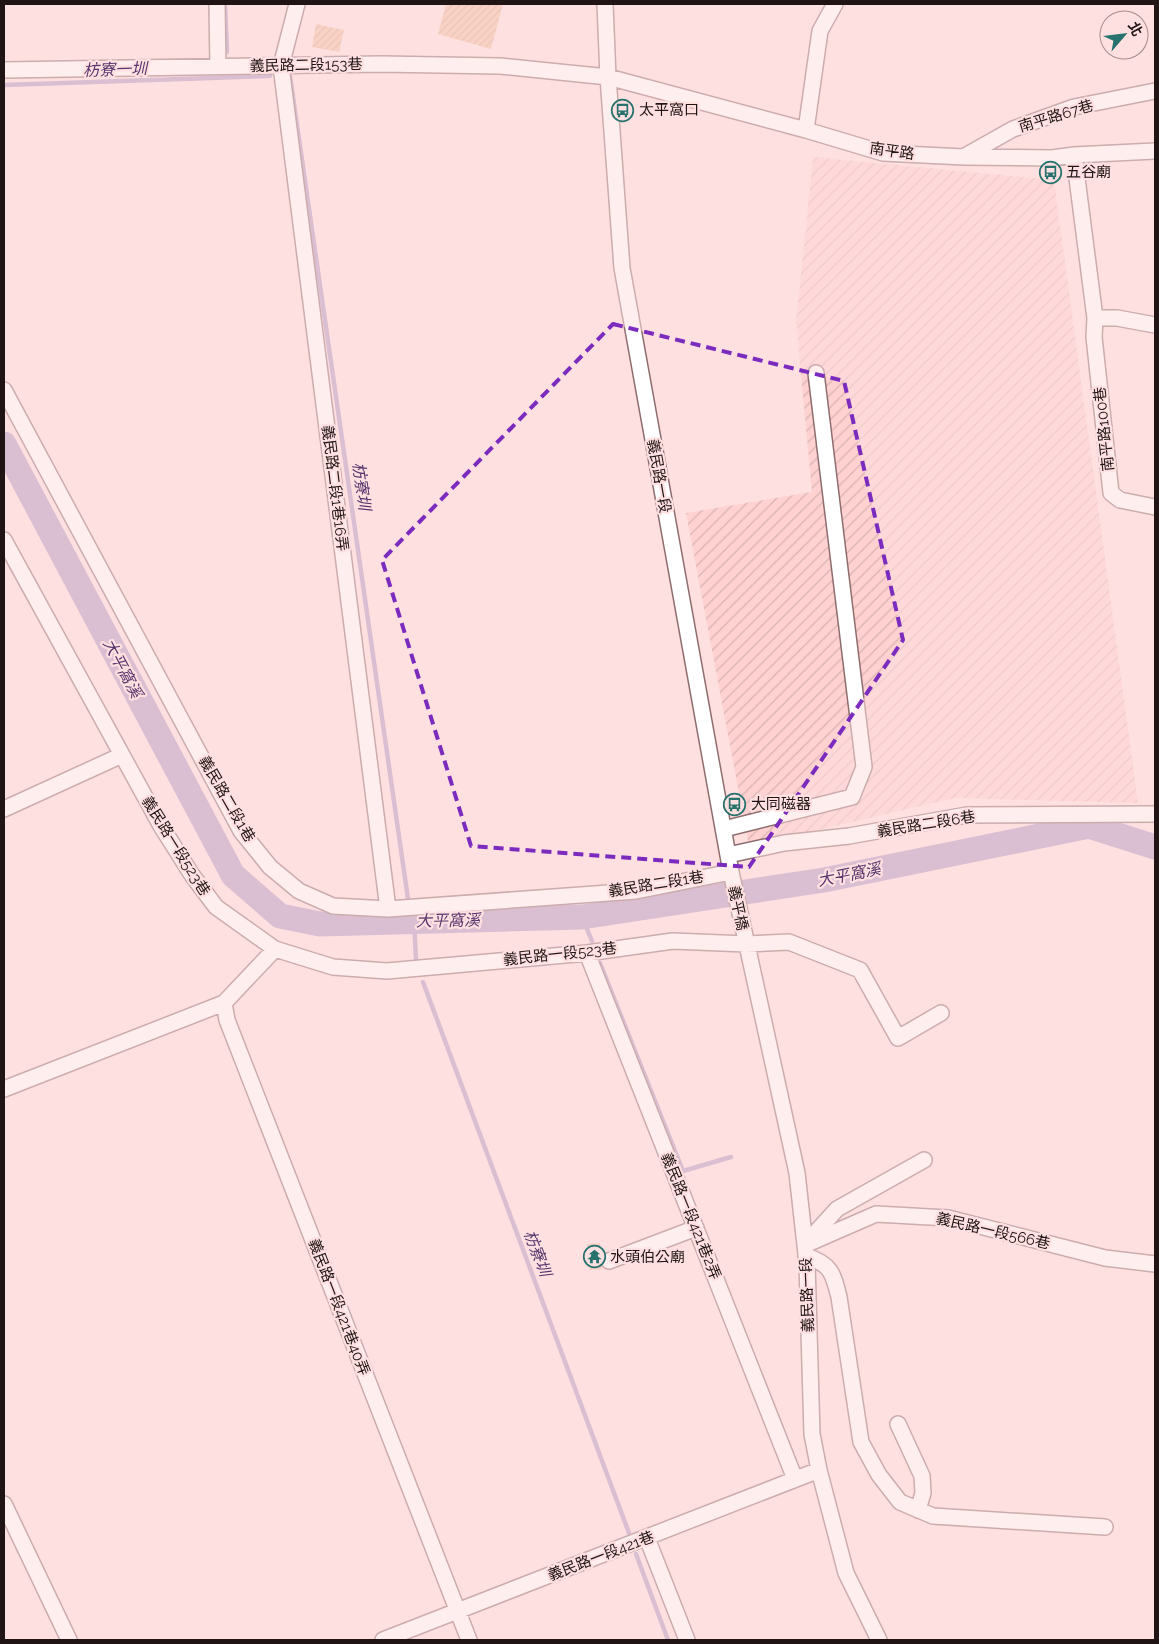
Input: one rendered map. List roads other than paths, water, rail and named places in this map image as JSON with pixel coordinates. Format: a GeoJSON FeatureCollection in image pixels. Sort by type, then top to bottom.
{"type":"FeatureCollection","features":[{"type":"Feature","properties":{"kind":"street"},"geometry":{"type":"LineString","coordinates":[[217,4],[218,67]]}},
{"type":"Feature","properties":{"kind":"street"},"geometry":{"type":"LineString","coordinates":[[281,66],[297,4]]}},
{"type":"Feature","properties":{"kind":"street","name":"義民路一段"},"geometry":{"type":"LineString","coordinates":[[605,4],[608,77],[622,268],[731,872]]}},
{"type":"Feature","properties":{"kind":"street"},"geometry":{"type":"LineString","coordinates":[[806,130],[820,31],[835,4]]}},
{"type":"Feature","properties":{"kind":"street","name":"義民路二段153巷"},"geometry":{"type":"LineString","coordinates":[[4,70],[381,64],[500,66],[608,77]]}},
{"type":"Feature","properties":{"kind":"street","name":"義民路二段1巷16弄"},"geometry":{"type":"LineString","coordinates":[[281,66],[388,909]]}},
{"type":"Feature","properties":{"kind":"street","name":"南平路"},"geometry":{"type":"LineString","coordinates":[[608,77],[806,130],[883,153],[964,157],[1052,158],[1074,154],[1155,150]]}},
{"type":"Feature","properties":{"kind":"street","name":"南平路67巷"},"geometry":{"type":"LineString","coordinates":[[964,157],[1013,129],[1074,107],[1155,91]]}},
{"type":"Feature","properties":{"kind":"street","name":"南平路100巷"},"geometry":{"type":"LineString","coordinates":[[1074,154],[1095,318],[1094,337],[1111,494],[1120,500],[1155,507]]}},
{"type":"Feature","properties":{"kind":"street"},"geometry":{"type":"LineString","coordinates":[[1095,318],[1117,318],[1155,325]]}},
{"type":"Feature","properties":{"kind":"street"},"geometry":{"type":"LineString","coordinates":[[724,829],[852,797],[864,767],[816,372]]}},
{"type":"Feature","properties":{"kind":"street","name":"義民路二段1巷"},"geometry":{"type":"LineString","coordinates":[[4,390],[242,831],[270,867],[299,891],[333,906],[388,909],[636,891],[731,872]]}},
{"type":"Feature","properties":{"kind":"street","name":"義民路一段523巷"},"geometry":{"type":"LineString","coordinates":[[4,540],[161,826],[192,874],[216,907],[275,949],[333,967],[387,970],[587,953],[673,941],[746,944],[789,942],[860,970],[898,1038],[941,1014]]}},
{"type":"Feature","properties":{"kind":"street"},"geometry":{"type":"LineString","coordinates":[[4,809],[122,755]]}},
{"type":"Feature","properties":{"kind":"street","name":"義民路二段6巷"},"geometry":{"type":"LineString","coordinates":[[728,855],[784,843],[849,836],[967,815],[1155,814]]}},
{"type":"Feature","properties":{"kind":"street","name":"義平橋"},"geometry":{"type":"LineString","coordinates":[[731,872],[746,944]]}},
{"type":"Feature","properties":{"kind":"street","name":"義民路一段"},"geometry":{"type":"LineString","coordinates":[[746,944],[797,1173],[805,1251],[812,1434],[819,1470],[846,1573],[879,1640]]}},
{"type":"Feature","properties":{"kind":"street"},"geometry":{"type":"LineString","coordinates":[[4,1088],[224,1003],[275,949]]}},
{"type":"Feature","properties":{"kind":"street","name":"義民路一段421巷2弄"},"geometry":{"type":"LineString","coordinates":[[587,953],[794,1479]]}},
{"type":"Feature","properties":{"kind":"street","name":"義民路一段421巷40弄"},"geometry":{"type":"LineString","coordinates":[[224,1003],[227,1020],[469,1640]]}},
{"type":"Feature","properties":{"kind":"street"},"geometry":{"type":"LineString","coordinates":[[924,1160],[837,1209],[805,1251],[820,1260],[834,1274],[861,1442],[879,1475],[900,1502],[933,1516],[1105,1527]]}},
{"type":"Feature","properties":{"kind":"street","name":"義民路一段566巷"},"geometry":{"type":"LineString","coordinates":[[805,1251],[876,1214],[948,1218],[1105,1258],[1155,1264]]}},
{"type":"Feature","properties":{"kind":"street"},"geometry":{"type":"LineString","coordinates":[[609,1261],[696,1228]]}},
{"type":"Feature","properties":{"kind":"street"},"geometry":{"type":"LineString","coordinates":[[898,1424],[922,1476],[923,1493],[918,1510]]}},
{"type":"Feature","properties":{"kind":"street","name":"義民路一段421巷"},"geometry":{"type":"LineString","coordinates":[[382,1640],[819,1470]]}},
{"type":"Feature","properties":{"kind":"street"},"geometry":{"type":"LineString","coordinates":[[4,1504],[69,1640]]}},
{"type":"Feature","properties":{"kind":"street"},"geometry":{"type":"LineString","coordinates":[[647,1538],[687,1640]]}},
{"type":"Feature","properties":{"kind":"waterway","name":"枋寮圳"},"geometry":{"type":"LineString","coordinates":[[225,4],[227,52]]}},
{"type":"Feature","properties":{"kind":"waterway","name":"枋寮一圳"},"geometry":{"type":"LineString","coordinates":[[4,85],[270,76]]}},
{"type":"Feature","properties":{"kind":"waterway","name":"枋寮圳"},"geometry":{"type":"LineString","coordinates":[[290,76],[408,899]]}},
{"type":"Feature","properties":{"kind":"waterway","name":"大平窩溪"},"geometry":{"type":"LineString","coordinates":[[4,444],[233,875],[280,916],[320,924],[582,917],[824,880],[1089,826],[1155,847]]}},
{"type":"Feature","properties":{"kind":"waterway"},"geometry":{"type":"LineString","coordinates":[[582,917],[592,941]]}},
{"type":"Feature","properties":{"kind":"waterway"},"geometry":{"type":"LineString","coordinates":[[414,921],[416,960]]}},
{"type":"Feature","properties":{"kind":"waterway"},"geometry":{"type":"LineString","coordinates":[[600,963],[683,1171],[731,1157]]}},
{"type":"Feature","properties":{"kind":"waterway","name":"枋寮圳"},"geometry":{"type":"LineString","coordinates":[[423,982],[629,1533]]}},
{"type":"Feature","properties":{"kind":"waterway","name":"枋寮圳"},"geometry":{"type":"LineString","coordinates":[[636,1554],[668,1640]]}},
{"type":"Feature","properties":{"kind":"place","name":"太平窩口"},"geometry":{"type":"Point","coordinates":[623,110]}},
{"type":"Feature","properties":{"kind":"place","name":"五谷廟"},"geometry":{"type":"Point","coordinates":[1050,172]}},
{"type":"Feature","properties":{"kind":"place","name":"大同磁器"},"geometry":{"type":"Point","coordinates":[735,804]}},
{"type":"Feature","properties":{"kind":"place","name":"水頭伯公廟"},"geometry":{"type":"Point","coordinates":[594,1257]}}]}
